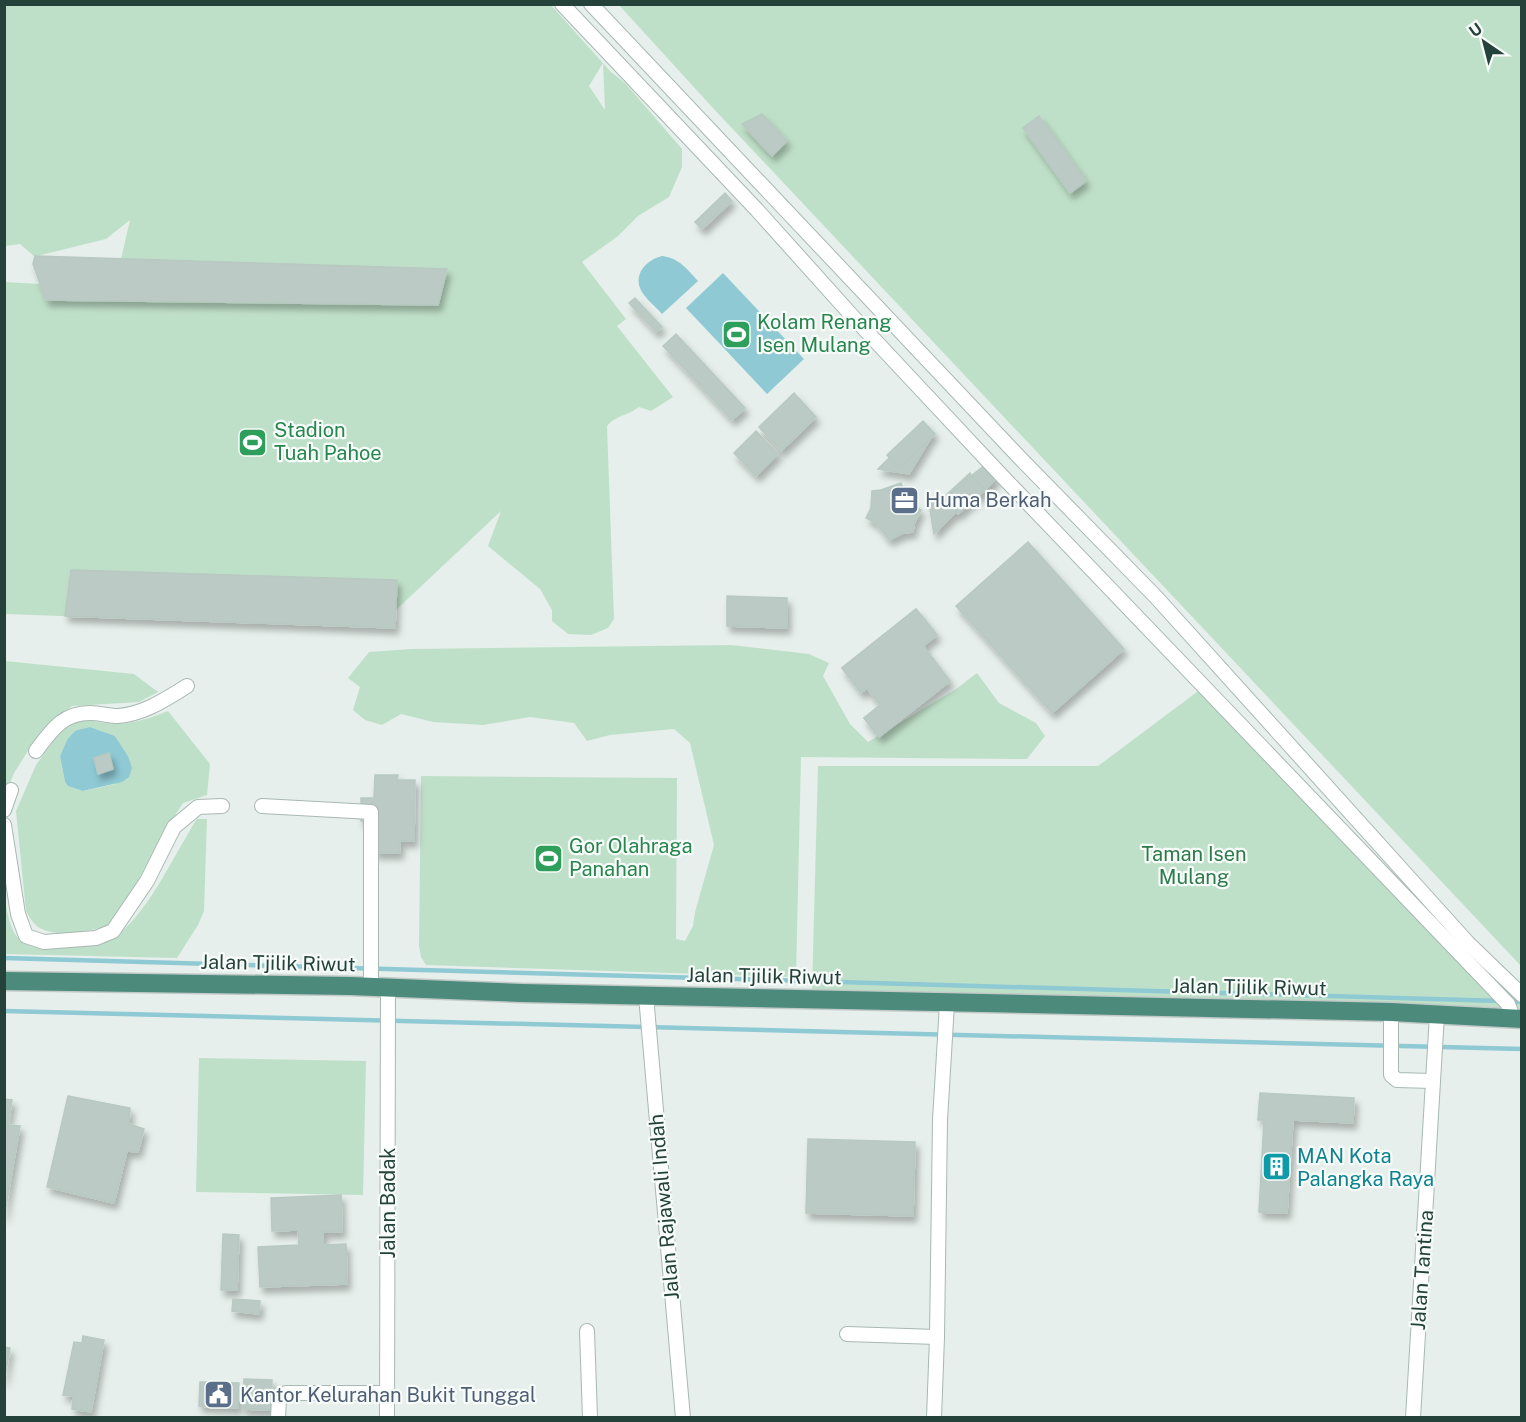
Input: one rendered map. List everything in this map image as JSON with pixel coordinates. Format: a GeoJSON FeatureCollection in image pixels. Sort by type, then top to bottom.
{"type":"FeatureCollection","features":[{"type":"Feature","properties":{"kind":"highway","name":"Jalan Tjilik Riwut"},"geometry":{"type":"LineString","coordinates":[[4,981],[379,988],[947,1004],[1391,1012],[1516,1018]]}},
{"type":"Feature","properties":{"kind":"street"},"geometry":{"type":"LineString","coordinates":[[562,4],[757,210],[854,318],[1002,476],[1508,1004],[1516,1018]]}},
{"type":"Feature","properties":{"kind":"street"},"geometry":{"type":"LineString","coordinates":[[591,4],[1020,458],[1156,597],[1468,942],[1521,995]]}},
{"type":"Feature","properties":{"kind":"street"},"geometry":{"type":"LineString","coordinates":[[36,751],[53,728],[68,716],[90,713],[118,716],[134,712],[160,703],[187,686]]}},
{"type":"Feature","properties":{"kind":"street"},"geometry":{"type":"LineString","coordinates":[[4,810],[11,790]]}},
{"type":"Feature","properties":{"kind":"street"},"geometry":{"type":"LineString","coordinates":[[4,825],[18,914],[26,936],[44,942],[96,938],[113,931],[147,881],[174,827],[198,807],[222,806]]}},
{"type":"Feature","properties":{"kind":"street","name":"Jalan Badak"},"geometry":{"type":"LineString","coordinates":[[262,806],[371,812],[371,963],[379,988],[387,1418]]}},
{"type":"Feature","properties":{"kind":"street","name":"Jalan Rajawali Indah"},"geometry":{"type":"LineString","coordinates":[[646,996],[683,1418]]}},
{"type":"Feature","properties":{"kind":"street"},"geometry":{"type":"LineString","coordinates":[[934,1418],[940,1120],[947,1004]]}},
{"type":"Feature","properties":{"kind":"street"},"geometry":{"type":"LineString","coordinates":[[1391,1012],[1391,1074],[1396,1080],[1432,1081]]}},
{"type":"Feature","properties":{"kind":"street","name":"Jalan Tantina"},"geometry":{"type":"LineString","coordinates":[[1413,1418],[1437,1014]]}},
{"type":"Feature","properties":{"kind":"street"},"geometry":{"type":"LineString","coordinates":[[587,1331],[590,1418]]}},
{"type":"Feature","properties":{"kind":"street"},"geometry":{"type":"LineString","coordinates":[[848,1334],[937,1337]]}},
{"type":"Feature","properties":{"kind":"street"},"geometry":{"type":"LineString","coordinates":[[278,1418],[279,1400],[286,1394],[387,1393]]}},
{"type":"Feature","properties":{"kind":"green space"},"geometry":{"type":"Polygon","coordinates":[[[5,5],[551,5],[603,63],[610,71],[626,84],[682,149],[682,167],[669,197],[638,216],[618,236],[582,262],[626,319],[617,326],[673,397],[651,411],[639,407],[607,426],[614,619],[608,628],[591,635],[568,634],[552,621],[552,610],[540,589],[488,546],[501,511],[396,610],[395,628],[5,614],[4,282],[40,284],[33,264],[34,256],[20,244],[5,246],[5,5]],[[603,63],[589,86],[605,110],[603,63]],[[130,220],[106,239],[37,256],[121,259],[130,220]]]}},
{"type":"Feature","properties":{"kind":"green space"},"geometry":{"type":"Polygon","coordinates":[[[619,5],[1521,5],[1521,966],[712,107],[619,5]]]}},
{"type":"Feature","properties":{"kind":"green space"},"geometry":{"type":"Polygon","coordinates":[[[731,645],[809,654],[829,663],[823,676],[850,724],[868,742],[956,689],[977,673],[999,703],[1036,723],[1045,736],[1027,759],[801,757],[796,977],[426,965],[421,957],[419,946],[421,776],[677,778],[676,939],[685,941],[693,926],[714,845],[690,743],[674,729],[610,735],[587,741],[574,723],[530,717],[483,725],[433,722],[401,714],[382,725],[365,720],[353,710],[360,687],[348,678],[369,652],[411,649],[731,645]]]}},
{"type":"Feature","properties":{"kind":"green space"},"geometry":{"type":"Polygon","coordinates":[[[5,661],[134,674],[158,692],[139,702],[72,706],[51,721],[38,735],[14,773],[5,795],[5,661]]]}},
{"type":"Feature","properties":{"kind":"green space","name":"Taman Isen Mulang"},"geometry":{"type":"Polygon","coordinates":[[[1209,683],[1521,1004],[1521,1014],[812,990],[818,766],[1098,766],[1209,683]]]}},
{"type":"Feature","properties":{"kind":"green space"},"geometry":{"type":"Polygon","coordinates":[[[168,711],[210,764],[207,795],[183,803],[158,842],[132,892],[109,925],[66,933],[49,932],[39,928],[32,922],[26,911],[16,811],[36,765],[61,731],[76,718],[122,724],[168,711]],[[90,727],[77,730],[67,740],[60,756],[65,782],[68,786],[84,791],[115,784],[128,756],[115,736],[90,727]]]}},
{"type":"Feature","properties":{"kind":"green space"},"geometry":{"type":"Polygon","coordinates":[[[197,819],[207,819],[204,911],[177,958],[5,954],[4,895],[11,926],[15,934],[28,945],[38,948],[73,947],[109,940],[122,931],[147,903],[197,819]]]}},
{"type":"Feature","properties":{"kind":"green space"},"geometry":{"type":"Polygon","coordinates":[[[199,1058],[366,1061],[363,1195],[196,1192],[199,1058]]]}},
{"type":"Feature","properties":{"kind":"water"},"geometry":{"type":"Polygon","coordinates":[[[662,256],[678,262],[698,281],[662,314],[646,298],[639,286],[639,280],[642,269],[651,261],[662,256]]]}},
{"type":"Feature","properties":{"kind":"water"},"geometry":{"type":"Polygon","coordinates":[[[723,273],[804,359],[767,394],[686,308],[723,273]]]}},
{"type":"Feature","properties":{"kind":"water"},"geometry":{"type":"Polygon","coordinates":[[[90,727],[115,736],[128,756],[132,768],[129,777],[122,782],[83,791],[68,786],[65,782],[60,756],[73,733],[90,727]]]}},
{"type":"Feature","properties":{"kind":"building"},"geometry":{"type":"Polygon","coordinates":[[[762,114],[787,141],[772,156],[742,124],[762,114]]]}},
{"type":"Feature","properties":{"kind":"building"},"geometry":{"type":"Polygon","coordinates":[[[1039,116],[1086,181],[1070,193],[1023,128],[1039,116]]]}},
{"type":"Feature","properties":{"kind":"building"},"geometry":{"type":"Polygon","coordinates":[[[725,193],[732,201],[702,229],[695,222],[725,193]]]}},
{"type":"Feature","properties":{"kind":"building"},"geometry":{"type":"Polygon","coordinates":[[[35,256],[447,269],[438,305],[46,300],[33,264],[35,256]]]}},
{"type":"Feature","properties":{"kind":"building"},"geometry":{"type":"Polygon","coordinates":[[[635,298],[662,327],[656,332],[629,303],[635,298]]]}},
{"type":"Feature","properties":{"kind":"building"},"geometry":{"type":"Polygon","coordinates":[[[676,334],[745,408],[732,420],[663,346],[676,334]]]}},
{"type":"Feature","properties":{"kind":"building"},"geometry":{"type":"Polygon","coordinates":[[[794,393],[816,417],[781,451],[759,427],[794,393]]]}},
{"type":"Feature","properties":{"kind":"building"},"geometry":{"type":"Polygon","coordinates":[[[923,421],[935,434],[899,468],[887,455],[923,421]]]}},
{"type":"Feature","properties":{"kind":"building"},"geometry":{"type":"Polygon","coordinates":[[[756,431],[778,454],[756,476],[734,453],[756,431]]]}},
{"type":"Feature","properties":{"kind":"building"},"geometry":{"type":"Polygon","coordinates":[[[930,439],[909,474],[878,469],[890,457],[899,468],[930,439]]]}},
{"type":"Feature","properties":{"kind":"building"},"geometry":{"type":"Polygon","coordinates":[[[985,465],[997,478],[985,490],[971,476],[985,465]]]}},
{"type":"Feature","properties":{"kind":"building"},"geometry":{"type":"Polygon","coordinates":[[[970,473],[971,476],[945,500],[956,512],[934,534],[928,497],[944,497],[970,473]]]}},
{"type":"Feature","properties":{"kind":"building"},"geometry":{"type":"Polygon","coordinates":[[[971,476],[985,490],[958,514],[945,500],[971,476]]]}},
{"type":"Feature","properties":{"kind":"building"},"geometry":{"type":"Polygon","coordinates":[[[901,483],[905,495],[913,505],[921,510],[913,532],[903,533],[889,540],[876,523],[866,518],[871,508],[872,491],[901,483]]]}},
{"type":"Feature","properties":{"kind":"building"},"geometry":{"type":"Polygon","coordinates":[[[1028,542],[1124,649],[1052,713],[956,606],[1028,542]]]}},
{"type":"Feature","properties":{"kind":"building"},"geometry":{"type":"Polygon","coordinates":[[[71,570],[397,580],[395,628],[65,616],[71,570]]]}},
{"type":"Feature","properties":{"kind":"building"},"geometry":{"type":"Polygon","coordinates":[[[727,596],[787,598],[787,628],[727,626],[727,596]]]}},
{"type":"Feature","properties":{"kind":"building"},"geometry":{"type":"Polygon","coordinates":[[[916,609],[937,635],[923,646],[950,681],[879,737],[864,718],[880,705],[867,688],[861,693],[842,668],[916,609]],[[901,658],[879,675],[893,693],[915,676],[901,658]]]}},
{"type":"Feature","properties":{"kind":"building"},"geometry":{"type":"Polygon","coordinates":[[[916,609],[937,635],[923,646],[950,681],[879,737],[864,718],[880,705],[867,688],[861,693],[842,668],[916,609]]]}},
{"type":"Feature","properties":{"kind":"building"},"geometry":{"type":"Polygon","coordinates":[[[109,753],[113,769],[98,774],[94,758],[109,753]]]}},
{"type":"Feature","properties":{"kind":"building"},"geometry":{"type":"Polygon","coordinates":[[[375,775],[398,775],[397,780],[415,780],[414,841],[400,841],[400,853],[374,853],[374,821],[361,821],[361,798],[374,798],[375,775]]]}},
{"type":"Feature","properties":{"kind":"building","name":"MAN Kota Palangka Raya"},"geometry":{"type":"Polygon","coordinates":[[[1260,1093],[1354,1098],[1353,1123],[1293,1120],[1287,1213],[1259,1212],[1264,1120],[1258,1120],[1260,1093]]]}},
{"type":"Feature","properties":{"kind":"building"},"geometry":{"type":"Polygon","coordinates":[[[68,1096],[130,1108],[129,1124],[144,1129],[138,1152],[127,1151],[114,1203],[47,1187],[68,1096]]]}},
{"type":"Feature","properties":{"kind":"building"},"geometry":{"type":"Polygon","coordinates":[[[4,1099],[12,1100],[8,1125],[20,1126],[4,1217],[4,1099]]]}},
{"type":"Feature","properties":{"kind":"building"},"geometry":{"type":"Polygon","coordinates":[[[808,1139],[915,1142],[913,1216],[806,1213],[808,1139]]]}},
{"type":"Feature","properties":{"kind":"building"},"geometry":{"type":"Polygon","coordinates":[[[341,1195],[342,1232],[323,1232],[323,1245],[346,1244],[347,1284],[260,1287],[258,1247],[299,1245],[298,1230],[272,1231],[271,1198],[341,1195]]]}},
{"type":"Feature","properties":{"kind":"building"},"geometry":{"type":"Polygon","coordinates":[[[223,1234],[239,1235],[237,1290],[221,1290],[223,1234]]]}},
{"type":"Feature","properties":{"kind":"building"},"geometry":{"type":"Polygon","coordinates":[[[233,1299],[260,1301],[259,1314],[232,1311],[233,1299]]]}},
{"type":"Feature","properties":{"kind":"building"},"geometry":{"type":"Polygon","coordinates":[[[83,1336],[104,1340],[91,1412],[72,1409],[73,1396],[63,1395],[74,1342],[82,1343],[83,1336]]]}},
{"type":"Feature","properties":{"kind":"building"},"geometry":{"type":"Polygon","coordinates":[[[4,1347],[10,1348],[4,1381],[4,1347]]]}},
{"type":"Feature","properties":{"kind":"building","name":"Kantor Kelurahan Bukit Tunggal"},"geometry":{"type":"Polygon","coordinates":[[[244,1379],[272,1380],[271,1410],[243,1409],[244,1379]]]}},
{"type":"Feature","properties":{"kind":"building","name":"Kantor Kelurahan Bukit Tunggal"},"geometry":{"type":"Polygon","coordinates":[[[200,1382],[239,1383],[238,1408],[199,1406],[200,1382]]]}},
{"type":"Feature","properties":{"kind":"waterway"},"geometry":{"type":"LineString","coordinates":[[4,958],[1501,1001]]}},
{"type":"Feature","properties":{"kind":"waterway"},"geometry":{"type":"LineString","coordinates":[[1509,1001],[1522,1002]]}},
{"type":"Feature","properties":{"kind":"waterway"},"geometry":{"type":"LineString","coordinates":[[4,1011],[1522,1049]]}},
{"type":"Feature","properties":{"kind":"place","name":"Kolam Renang Isen Mulang"},"geometry":{"type":"Point","coordinates":[736,334]}},
{"type":"Feature","properties":{"kind":"place","name":"Stadion Tuah Pahoe"},"geometry":{"type":"Point","coordinates":[253,442]}},
{"type":"Feature","properties":{"kind":"place","name":"Huma Berkah"},"geometry":{"type":"Point","coordinates":[904,500]}},
{"type":"Feature","properties":{"kind":"place","name":"Gor Olahraga Panahan"},"geometry":{"type":"Point","coordinates":[548,858]}},
{"type":"Feature","properties":{"kind":"place","name":"MAN Kota Palangka Raya"},"geometry":{"type":"Point","coordinates":[1276,1167]}},
{"type":"Feature","properties":{"kind":"place","name":"Kantor Kelurahan Bukit Tunggal"},"geometry":{"type":"Point","coordinates":[219,1395]}}]}
